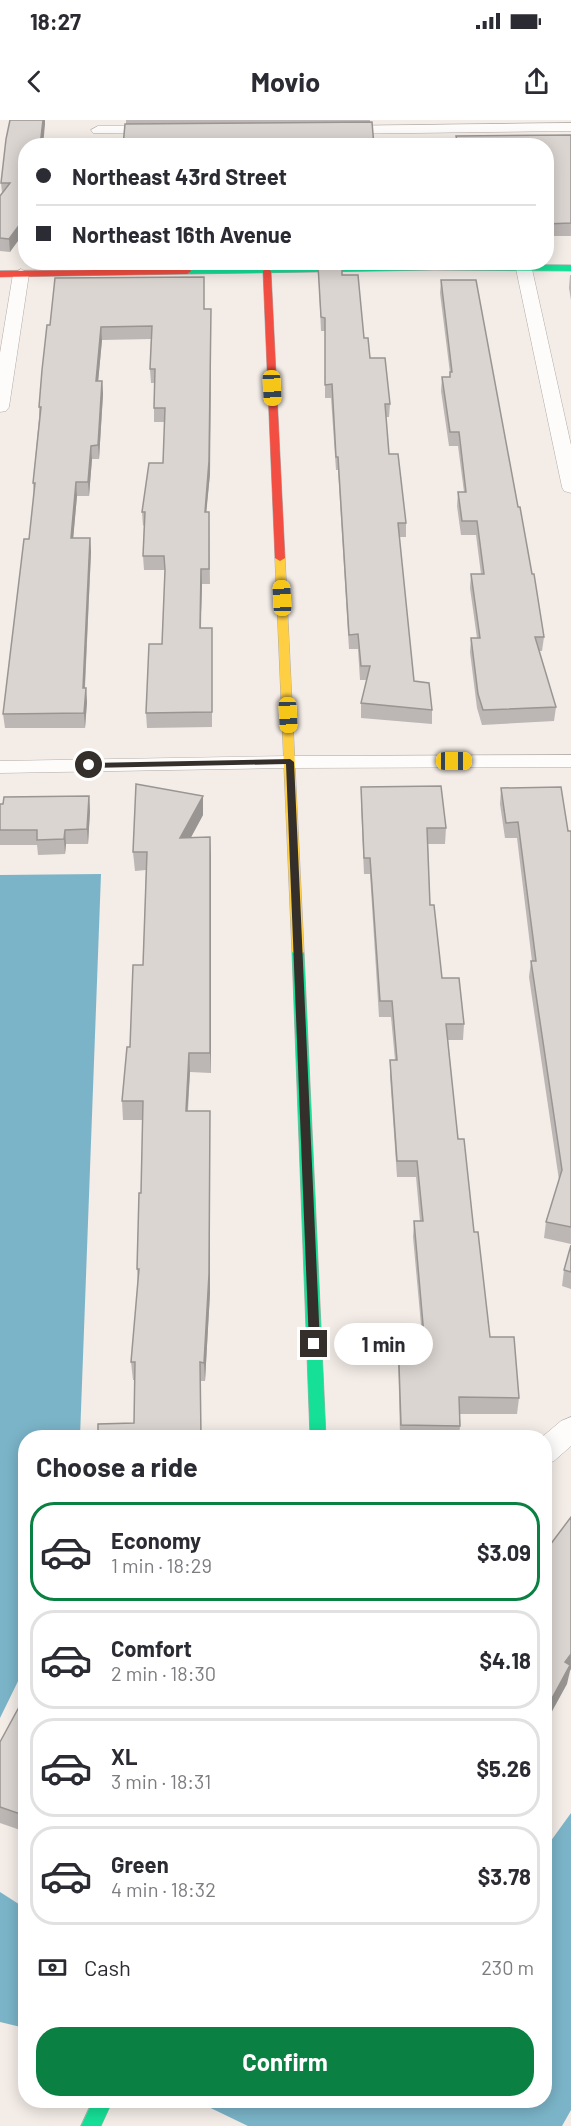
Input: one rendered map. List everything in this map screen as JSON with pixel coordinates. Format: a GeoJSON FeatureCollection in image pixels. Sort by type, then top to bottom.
{"type":"FeatureCollection","features":[{"type":"Feature","properties":{"kind":"street"},"geometry":{"type":"LineString","coordinates":[[409,130],[447,120]]}},
{"type":"Feature","properties":{"kind":"street"},"geometry":{"type":"LineString","coordinates":[[560,120],[571,126]]}},
{"type":"Feature","properties":{"kind":"street"},"geometry":{"type":"LineString","coordinates":[[325,130],[571,126]]}},
{"type":"Feature","properties":{"kind":"street"},"geometry":{"type":"LineString","coordinates":[[98,132],[170,130]]}},
{"type":"Feature","properties":{"kind":"street"},"geometry":{"type":"LineString","coordinates":[[409,130],[410,138]]}},
{"type":"Feature","properties":{"kind":"street"},"geometry":{"type":"LineString","coordinates":[[554,268],[571,268]]}},
{"type":"Feature","properties":{"kind":"street"},"geometry":{"type":"LineString","coordinates":[[0,274],[64,270]]}},
{"type":"Feature","properties":{"kind":"street"},"geometry":{"type":"LineString","coordinates":[[206,270],[295,270]]}},
{"type":"Feature","properties":{"kind":"street"},"geometry":{"type":"LineString","coordinates":[[524,270],[571,487]]}},
{"type":"Feature","properties":{"kind":"street"},"geometry":{"type":"LineString","coordinates":[[267,271],[318,1430]]}},
{"type":"Feature","properties":{"kind":"street"},"geometry":{"type":"LineString","coordinates":[[0,407],[21,274]]}},
{"type":"Feature","properties":{"kind":"street"},"geometry":{"type":"LineString","coordinates":[[0,767],[290,762],[571,761]]}},
{"type":"Feature","properties":{"kind":"street"},"geometry":{"type":"LineString","coordinates":[[552,1446],[571,1429]]}},
{"type":"Feature","properties":{"kind":"street"},"geometry":{"type":"LineString","coordinates":[[91,2126],[100,2108]]}},
{"type":"Feature","properties":{"kind":"water"},"geometry":{"type":"Polygon","coordinates":[[[101,874],[80,1430],[18,1430],[18,1681],[0,1718],[0,875],[101,874]]]}},
{"type":"Feature","properties":{"kind":"water"},"geometry":{"type":"Polygon","coordinates":[[[571,1813],[571,2110],[562,2126],[248,2126],[211,2108],[552,2108],[552,1839],[571,1813]]]}},
{"type":"Feature","properties":{"kind":"water"},"geometry":{"type":"Polygon","coordinates":[[[0,1892],[18,1904],[18,2026],[0,2022],[0,1892]]]}},
{"type":"Feature","properties":{"kind":"building"},"geometry":{"type":"Polygon","coordinates":[[[10,120],[43,120],[41,138],[18,138],[18,227],[9,239],[0,238],[0,196],[10,183],[1,183],[10,120]]]}},
{"type":"Feature","properties":{"kind":"building"},"geometry":{"type":"Polygon","coordinates":[[[372,122],[373,138],[124,138],[125,124],[372,122]]]}},
{"type":"Feature","properties":{"kind":"building"},"geometry":{"type":"Polygon","coordinates":[[[571,135],[571,223],[554,224],[554,138],[456,138],[456,136],[571,135]]]}},
{"type":"Feature","properties":{"kind":"building"},"geometry":{"type":"Polygon","coordinates":[[[318,270],[342,270],[342,275],[358,275],[364,338],[368,338],[370,358],[385,358],[390,404],[385,404],[389,454],[398,454],[406,523],[398,523],[414,681],[429,683],[432,710],[361,703],[370,666],[361,666],[358,634],[349,635],[332,384],[325,385],[325,318],[321,317],[318,270]]]}},
{"type":"Feature","properties":{"kind":"building"},"geometry":{"type":"Polygon","coordinates":[[[204,277],[204,309],[211,309],[209,461],[205,512],[209,512],[209,569],[201,569],[200,628],[212,628],[212,712],[146,713],[149,644],[162,644],[165,570],[164,556],[143,556],[145,512],[142,512],[149,463],[163,463],[165,408],[154,408],[155,369],[150,369],[152,326],[101,327],[96,381],[102,381],[98,445],[91,446],[88,482],[76,482],[71,538],[90,538],[83,688],[86,688],[84,713],[3,714],[24,539],[29,539],[41,407],[39,407],[42,370],[55,278],[204,277]]]}},
{"type":"Feature","properties":{"kind":"building"},"geometry":{"type":"Polygon","coordinates":[[[441,280],[476,280],[518,507],[520,507],[532,574],[534,574],[544,637],[535,637],[556,707],[483,710],[478,694],[471,638],[480,638],[471,574],[484,574],[477,521],[462,521],[458,492],[466,492],[459,432],[450,432],[442,377],[450,377],[450,372],[452,372],[441,280]]]}},
{"type":"Feature","properties":{"kind":"building"},"geometry":{"type":"Polygon","coordinates":[[[136,784],[203,796],[180,838],[210,837],[210,1053],[189,1053],[186,1111],[210,1111],[209,1274],[204,1363],[200,1362],[201,1430],[98,1430],[98,1424],[134,1423],[135,1362],[131,1362],[139,1269],[137,1269],[143,1101],[122,1101],[127,1047],[130,1047],[133,965],[143,965],[147,852],[133,852],[136,784]]]}},
{"type":"Feature","properties":{"kind":"building"},"geometry":{"type":"Polygon","coordinates":[[[441,786],[446,828],[427,828],[430,905],[434,905],[442,978],[459,978],[464,1024],[446,1024],[458,1139],[464,1139],[474,1232],[478,1232],[490,1337],[514,1337],[519,1398],[459,1397],[460,1426],[401,1425],[398,1335],[424,1336],[414,1221],[423,1221],[417,1161],[397,1161],[390,1060],[397,1060],[392,1001],[380,1001],[370,858],[364,858],[361,787],[441,786]]]}},
{"type":"Feature","properties":{"kind":"building"},"geometry":{"type":"Polygon","coordinates":[[[561,787],[568,831],[571,831],[571,1227],[546,1222],[562,1170],[531,961],[536,961],[518,822],[506,823],[501,788],[561,787]]]}},
{"type":"Feature","properties":{"kind":"building"},"geometry":{"type":"Polygon","coordinates":[[[89,796],[87,829],[65,830],[64,839],[37,840],[37,830],[0,830],[0,804],[3,804],[4,797],[89,796]]]}},
{"type":"Feature","properties":{"kind":"building"},"geometry":{"type":"Polygon","coordinates":[[[571,1245],[571,1272],[564,1270],[571,1245]]]}},
{"type":"Feature","properties":{"kind":"building"},"geometry":{"type":"Polygon","coordinates":[[[571,1517],[571,1654],[565,1662],[570,1665],[552,1698],[552,1542],[571,1517]]]}},
{"type":"Feature","properties":{"kind":"building"},"geometry":{"type":"Polygon","coordinates":[[[18,1709],[18,1813],[0,1807],[0,1742],[18,1709]]]}},
{"type":"Feature","properties":{"kind":"traffic: fast"},"geometry":{"type":"LineString","coordinates":[[554,268],[571,268]]}},
{"type":"Feature","properties":{"kind":"traffic: fast"},"geometry":{"type":"LineString","coordinates":[[187,271],[249,270]]}},
{"type":"Feature","properties":{"kind":"traffic: fast"},"geometry":{"type":"LineString","coordinates":[[298,952],[318,1430]]}},
{"type":"Feature","properties":{"kind":"traffic: fast"},"geometry":{"type":"LineString","coordinates":[[91,2126],[99,2108]]}},
{"type":"Feature","properties":{"kind":"traffic: slow"},"geometry":{"type":"LineString","coordinates":[[280,558],[298,952]]}},
{"type":"Feature","properties":{"kind":"traffic: jam"},"geometry":{"type":"LineString","coordinates":[[0,274],[187,271]]}},
{"type":"Feature","properties":{"kind":"traffic: jam"},"geometry":{"type":"LineString","coordinates":[[267,271],[280,558]]}},
{"type":"Feature","properties":{"kind":"route"},"geometry":{"type":"LineString","coordinates":[[89,765],[290,762],[314,1344]]}}]}
